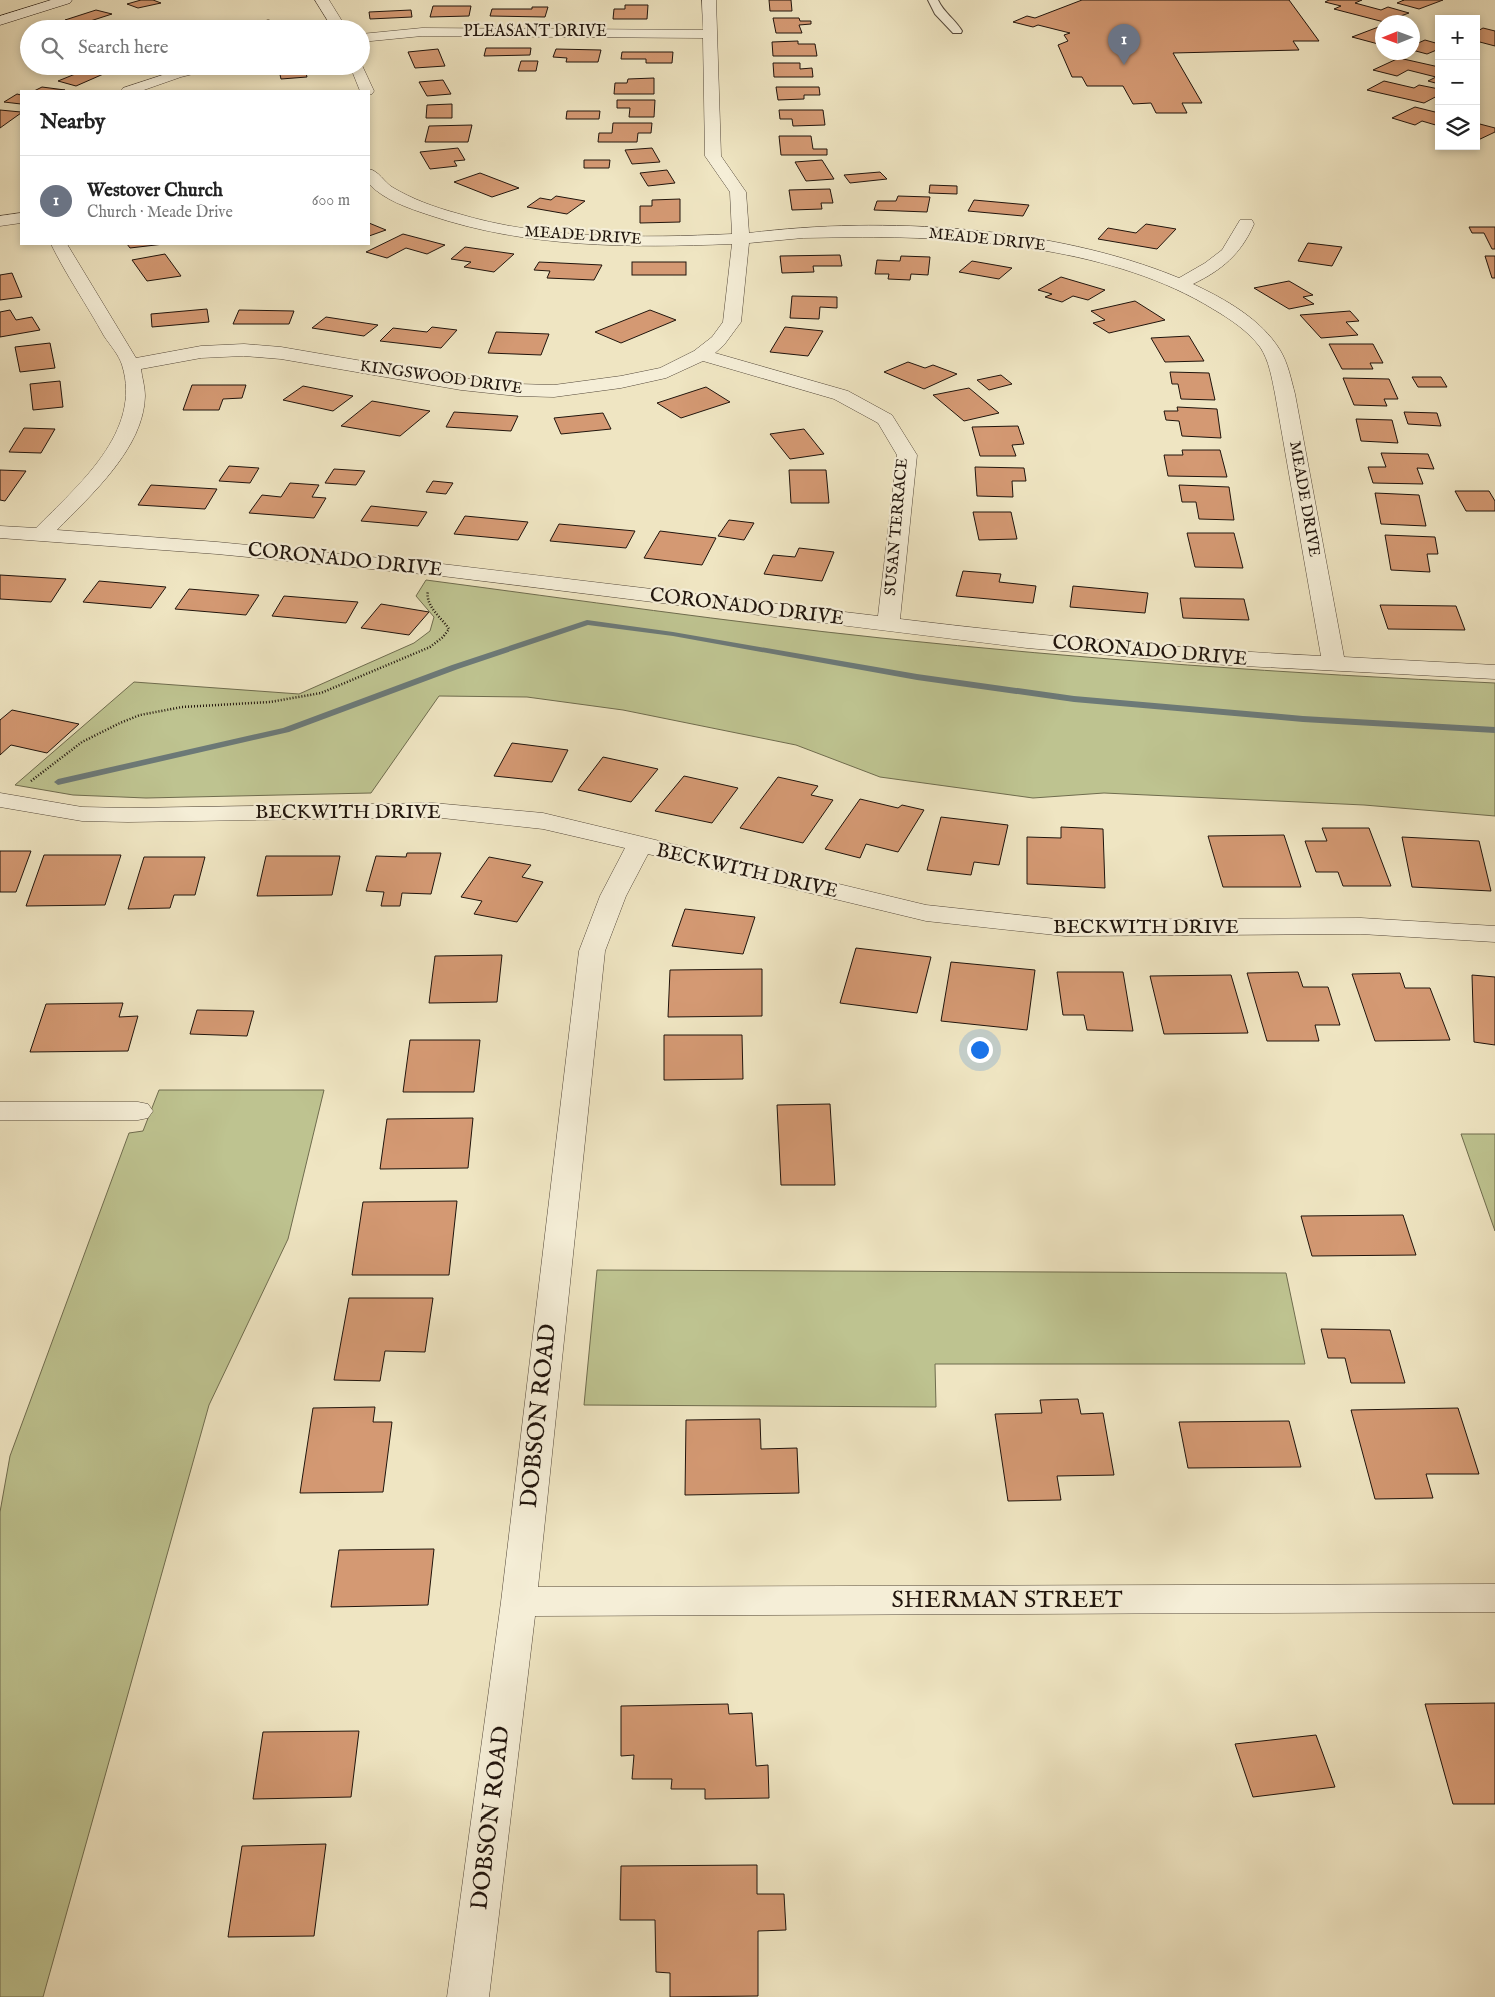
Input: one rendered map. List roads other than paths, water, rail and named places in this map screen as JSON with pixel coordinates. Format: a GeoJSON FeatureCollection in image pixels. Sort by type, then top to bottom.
{"type":"FeatureCollection","features":[{"type":"Feature","properties":{"kind":"street"},"geometry":{"type":"LineString","coordinates":[[0,21],[65,0]]}},
{"type":"Feature","properties":{"kind":"street"},"geometry":{"type":"LineString","coordinates":[[322,0],[334,20]]}},
{"type":"Feature","properties":{"kind":"street","name":"KINGSWOOD DRIVE"},"geometry":{"type":"LineString","coordinates":[[131,366],[201,352],[244,350],[281,353],[461,384],[517,390],[554,391],[621,382],[666,372],[702,355],[718,341],[732,322],[742,238],[738,192],[713,156],[709,0]]}},
{"type":"Feature","properties":{"kind":"street","name":"PLEASANT DRIVE"},"geometry":{"type":"LineString","coordinates":[[370,37],[431,32],[710,34]]}},
{"type":"Feature","properties":{"kind":"street"},"geometry":{"type":"LineString","coordinates":[[131,90],[173,75]]}},
{"type":"Feature","properties":{"kind":"street"},"geometry":{"type":"LineString","coordinates":[[360,75],[366,90]]}},
{"type":"Feature","properties":{"kind":"street","name":"MEADE DRIVE"},"geometry":{"type":"LineString","coordinates":[[370,175],[386,190],[443,215],[482,225],[529,233],[618,241],[742,238],[864,232],[938,234],[993,239],[1079,252],[1124,264],[1180,284],[1240,319],[1267,344],[1278,368],[1285,394],[1334,664]]}},
{"type":"Feature","properties":{"kind":"street"},"geometry":{"type":"LineString","coordinates":[[0,221],[20,218]]}},
{"type":"Feature","properties":{"kind":"street"},"geometry":{"type":"LineString","coordinates":[[1180,284],[1217,264],[1231,252],[1241,238],[1246,224]]}},
{"type":"Feature","properties":{"kind":"street"},"geometry":{"type":"LineString","coordinates":[[41,535],[87,487],[117,450],[130,425],[135,396],[131,366],[60,245]]}},
{"type":"Feature","properties":{"kind":"street","name":"SUSAN TERRACE"},"geometry":{"type":"LineString","coordinates":[[702,355],[841,395],[886,419],[907,455],[888,625]]}},
{"type":"Feature","properties":{"kind":"street","name":"CORONADO DRIVE"},"geometry":{"type":"LineString","coordinates":[[0,532],[218,548],[442,570],[1037,642],[1225,658],[1495,672]]}},
{"type":"Feature","properties":{"kind":"street","name":"BECKWITH DRIVE"},"geometry":{"type":"LineString","coordinates":[[4,801],[82,814],[128,815],[433,810],[543,820],[926,913],[1065,928],[1361,926],[1495,934]]}},
{"type":"Feature","properties":{"kind":"street","name":"DOBSON ROAD"},"geometry":{"type":"LineString","coordinates":[[468,1997],[519,1602],[592,951],[613,896],[640,845]]}},
{"type":"Feature","properties":{"kind":"street"},"geometry":{"type":"LineString","coordinates":[[0,1111],[138,1111]]}},
{"type":"Feature","properties":{"kind":"street","name":"SHERMAN STREET"},"geometry":{"type":"LineString","coordinates":[[519,1602],[1495,1598]]}},
{"type":"Feature","properties":{"kind":"lane"},"geometry":{"type":"LineString","coordinates":[[933,0],[937,11],[955,26],[957,31]]}},
{"type":"Feature","properties":{"kind":"waterway"},"geometry":{"type":"LineString","coordinates":[[58,782],[286,730],[455,667],[587,622],[673,634],[917,677],[1074,699],[1303,719],[1495,730]]}},
{"type":"Feature","properties":{"kind":"place","name":"Westover Church"},"geometry":{"type":"Point","coordinates":[1124,65]}}]}
